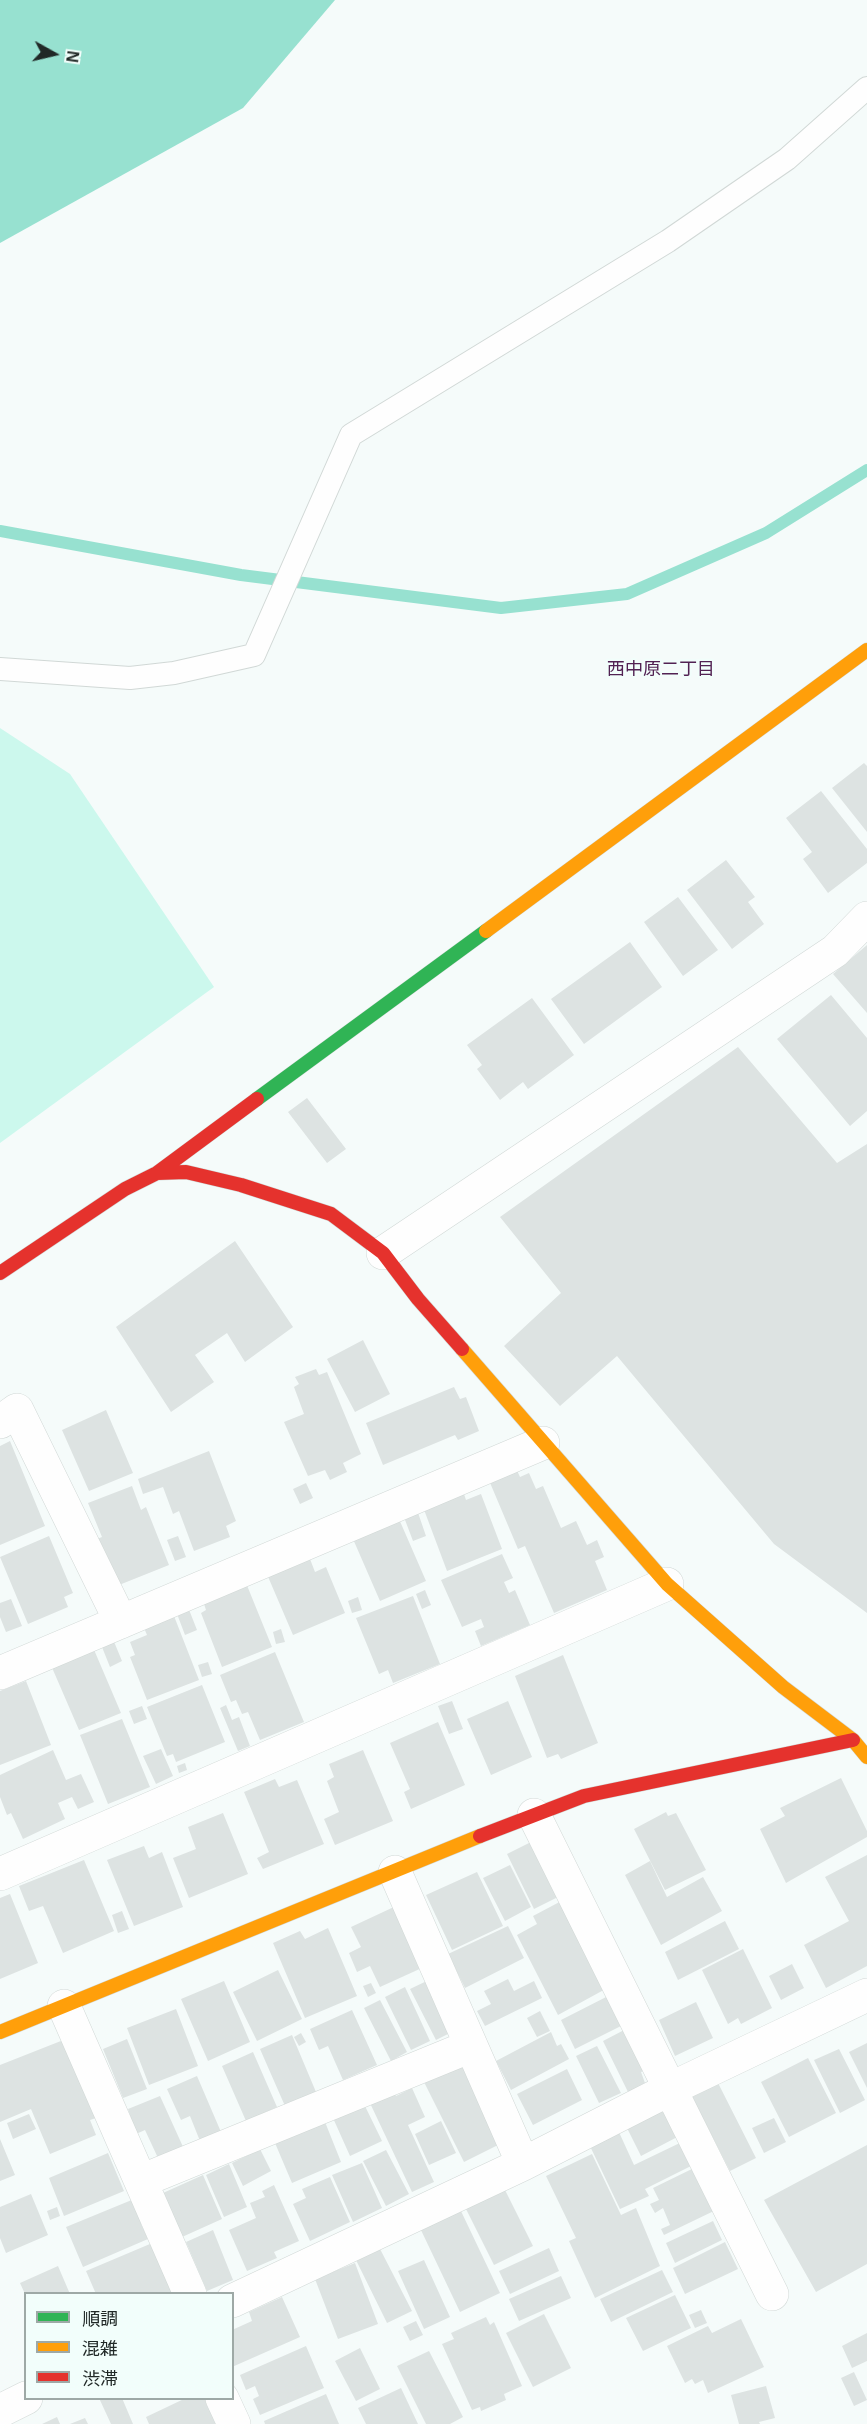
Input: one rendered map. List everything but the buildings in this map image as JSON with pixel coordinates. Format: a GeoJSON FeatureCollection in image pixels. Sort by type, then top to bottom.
{"type":"FeatureCollection","features":[{"type":"Feature","properties":{"kind":"street"},"geometry":{"type":"LineString","coordinates":[[0,1273],[124,1189],[156,1173],[867,650]]}},
{"type":"Feature","properties":{"kind":"street"},"geometry":{"type":"LineString","coordinates":[[383,1252],[835,951],[867,918]]}},
{"type":"Feature","properties":{"kind":"street"},"geometry":{"type":"LineString","coordinates":[[156,1173],[186,1172],[241,1185],[331,1214],[383,1252],[418,1299],[667,1584],[783,1687],[853,1740],[867,1757]]}},
{"type":"Feature","properties":{"kind":"street"},"geometry":{"type":"LineString","coordinates":[[0,1422],[17,1410],[121,1622]]}},
{"type":"Feature","properties":{"kind":"street"},"geometry":{"type":"LineString","coordinates":[[0,1673],[543,1443]]}},
{"type":"Feature","properties":{"kind":"street"},"geometry":{"type":"LineString","coordinates":[[0,1874],[667,1584]]}},
{"type":"Feature","properties":{"kind":"street"},"geometry":{"type":"LineString","coordinates":[[0,2032],[584,1796],[853,1740]]}},
{"type":"Feature","properties":{"kind":"street"},"geometry":{"type":"LineString","coordinates":[[534,1815],[672,2088],[772,2294]]}},
{"type":"Feature","properties":{"kind":"street"},"geometry":{"type":"LineString","coordinates":[[395,1872],[523,2164]]}},
{"type":"Feature","properties":{"kind":"street"},"geometry":{"type":"LineString","coordinates":[[234,2300],[523,2164],[672,2088],[867,1995]]}},
{"type":"Feature","properties":{"kind":"street"},"geometry":{"type":"LineString","coordinates":[[64,2006],[189,2292]]}},
{"type":"Feature","properties":{"kind":"street"},"geometry":{"type":"LineString","coordinates":[[141,2181],[471,2046]]}},
{"type":"Feature","properties":{"kind":"street"},"geometry":{"type":"LineString","coordinates":[[0,2411],[24,2399]]}},
{"type":"Feature","properties":{"kind":"street"},"geometry":{"type":"LineString","coordinates":[[223,2400],[234,2424]]}},
{"type":"Feature","properties":{"kind":"lane"},"geometry":{"type":"LineString","coordinates":[[0,669],[130,678],[174,673],[254,655],[351,435],[668,241],[787,159],[867,88]]}},
{"type":"Feature","properties":{"kind":"shaded area"},"geometry":{"type":"Polygon","coordinates":[[[0,0],[335,0],[243,108],[0,243],[0,0]]]}},
{"type":"Feature","properties":{"kind":"shaded area"},"geometry":{"type":"Polygon","coordinates":[[[0,728],[70,774],[214,987],[0,1143],[0,728]]]}},
{"type":"Feature","properties":{"kind":"waterway"},"geometry":{"type":"LineString","coordinates":[[0,531],[241,575],[501,608],[627,594],[766,533],[867,470]]}},
{"type":"Feature","properties":{"kind":"traffic: fast"},"geometry":{"type":"LineString","coordinates":[[257,1099],[486,931]]}},
{"type":"Feature","properties":{"kind":"traffic: slow"},"geometry":{"type":"LineString","coordinates":[[486,931],[867,650]]}},
{"type":"Feature","properties":{"kind":"traffic: slow"},"geometry":{"type":"LineString","coordinates":[[462,1349],[667,1584],[783,1687],[853,1740],[867,1757]]}},
{"type":"Feature","properties":{"kind":"traffic: slow"},"geometry":{"type":"LineString","coordinates":[[0,2032],[480,1836]]}},
{"type":"Feature","properties":{"kind":"traffic: jam"},"geometry":{"type":"LineString","coordinates":[[0,1273],[125,1189],[157,1173],[257,1099]]}},
{"type":"Feature","properties":{"kind":"traffic: jam"},"geometry":{"type":"LineString","coordinates":[[157,1173],[186,1172],[241,1185],[331,1214],[383,1253],[418,1299],[462,1349]]}},
{"type":"Feature","properties":{"kind":"traffic: jam"},"geometry":{"type":"LineString","coordinates":[[480,1836],[584,1796],[853,1740]]}},
{"type":"Feature","properties":{"kind":"district","name":"西中原二丁目"},"geometry":{"type":"Point","coordinates":[661,670]}}]}
